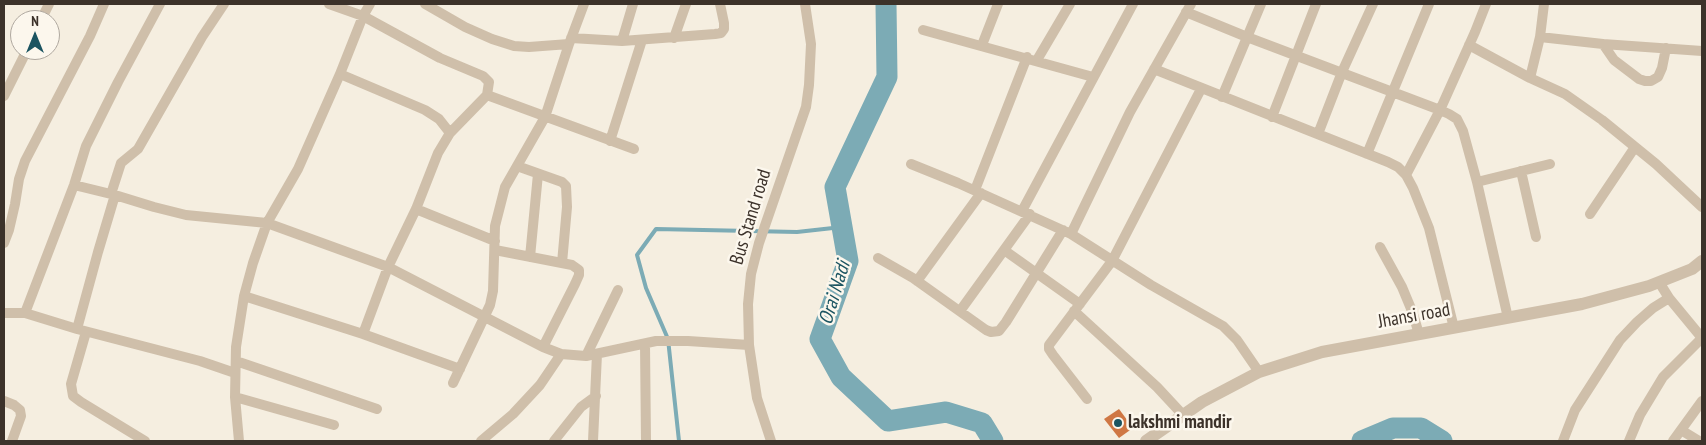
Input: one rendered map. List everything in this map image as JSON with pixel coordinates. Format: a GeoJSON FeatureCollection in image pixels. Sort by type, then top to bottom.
{"type":"FeatureCollection","features":[{"type":"Feature","properties":{"kind":"street"},"geometry":{"type":"LineString","coordinates":[[4,243],[9,230],[18,180],[24,161],[90,36],[104,4]]}},
{"type":"Feature","properties":{"kind":"street"},"geometry":{"type":"LineString","coordinates":[[25,313],[96,125],[160,4]]}},
{"type":"Feature","properties":{"kind":"street"},"geometry":{"type":"LineString","coordinates":[[145,441],[73,396],[71,384],[98,252],[121,163],[138,149],[202,37],[224,4]]}},
{"type":"Feature","properties":{"kind":"street"},"geometry":{"type":"LineString","coordinates":[[329,4],[363,16],[440,58],[483,76],[489,82],[487,95],[450,133],[431,167],[416,209],[388,267],[362,334]]}},
{"type":"Feature","properties":{"kind":"street"},"geometry":{"type":"LineString","coordinates":[[239,441],[235,374],[244,296],[253,263],[267,223],[298,169],[340,74],[363,16],[370,4]]}},
{"type":"Feature","properties":{"kind":"street"},"geometry":{"type":"LineString","coordinates":[[425,4],[465,27],[492,39],[514,46],[529,47],[570,41],[642,40],[721,33],[724,28],[724,22],[720,4]]}},
{"type":"Feature","properties":{"kind":"street"},"geometry":{"type":"LineString","coordinates":[[453,383],[490,305],[493,291],[495,226],[505,187],[545,117],[584,4]]}},
{"type":"Feature","properties":{"kind":"street"},"geometry":{"type":"LineString","coordinates":[[622,41],[633,4]]}},
{"type":"Feature","properties":{"kind":"street"},"geometry":{"type":"LineString","coordinates":[[674,38],[686,4]]}},
{"type":"Feature","properties":{"kind":"street","name":"Bus Stand road"},"geometry":{"type":"LineString","coordinates":[[771,441],[758,398],[749,345],[748,304],[750,274],[769,211],[806,106],[811,44],[806,4]]}},
{"type":"Feature","properties":{"kind":"street"},"geometry":{"type":"LineString","coordinates":[[982,45],[998,4]]}},
{"type":"Feature","properties":{"kind":"street"},"geometry":{"type":"LineString","coordinates":[[917,281],[978,192],[1032,59],[1070,4]]}},
{"type":"Feature","properties":{"kind":"street"},"geometry":{"type":"LineString","coordinates":[[960,311],[1004,250],[1026,213],[1093,77],[1132,4]]}},
{"type":"Feature","properties":{"kind":"street"},"geometry":{"type":"LineString","coordinates":[[1222,97],[1261,4]]}},
{"type":"Feature","properties":{"kind":"street"},"geometry":{"type":"LineString","coordinates":[[1272,117],[1316,4]]}},
{"type":"Feature","properties":{"kind":"street"},"geometry":{"type":"LineString","coordinates":[[1318,134],[1342,72],[1373,4]]}},
{"type":"Feature","properties":{"kind":"street"},"geometry":{"type":"LineString","coordinates":[[1367,154],[1429,4]]}},
{"type":"Feature","properties":{"kind":"street"},"geometry":{"type":"LineString","coordinates":[[1406,175],[1440,110],[1486,4]]}},
{"type":"Feature","properties":{"kind":"street"},"geometry":{"type":"LineString","coordinates":[[1530,78],[1540,37],[1544,4]]}},
{"type":"Feature","properties":{"kind":"street"},"geometry":{"type":"LineString","coordinates":[[878,258],[917,281],[986,330],[991,332],[999,331],[1067,232],[1188,8],[1246,37],[1440,110],[1456,119],[1463,131],[1477,182],[1508,318]]}},
{"type":"Feature","properties":{"kind":"street"},"geometry":{"type":"LineString","coordinates":[[923,30],[1093,77]]}},
{"type":"Feature","properties":{"kind":"street"},"geometry":{"type":"LineString","coordinates":[[1540,37],[1702,52]]}},
{"type":"Feature","properties":{"kind":"street"},"geometry":{"type":"LineString","coordinates":[[610,141],[642,40]]}},
{"type":"Feature","properties":{"kind":"street"},"geometry":{"type":"LineString","coordinates":[[1603,44],[1614,60],[1639,79],[1645,81],[1651,81],[1658,77],[1666,48]]}},
{"type":"Feature","properties":{"kind":"street"},"geometry":{"type":"LineString","coordinates":[[1469,45],[1530,78],[1565,94],[1636,147],[1702,207]]}},
{"type":"Feature","properties":{"kind":"street"},"geometry":{"type":"LineString","coordinates":[[4,96],[22,60]]}},
{"type":"Feature","properties":{"kind":"street"},"geometry":{"type":"LineString","coordinates":[[1154,69],[1393,164],[1406,175],[1429,228],[1454,328]]}},
{"type":"Feature","properties":{"kind":"street"},"geometry":{"type":"LineString","coordinates":[[340,74],[425,110],[439,119],[450,133]]}},
{"type":"Feature","properties":{"kind":"street"},"geometry":{"type":"LineString","coordinates":[[1087,399],[1049,349],[1052,340],[1112,261],[1201,89]]}},
{"type":"Feature","properties":{"kind":"street"},"geometry":{"type":"LineString","coordinates":[[487,95],[634,149]]}},
{"type":"Feature","properties":{"kind":"street"},"geometry":{"type":"LineString","coordinates":[[1590,214],[1636,147]]}},
{"type":"Feature","properties":{"kind":"street"},"geometry":{"type":"LineString","coordinates":[[911,164],[1067,232],[1112,261],[1223,326],[1237,340],[1259,372]]}},
{"type":"Feature","properties":{"kind":"street"},"geometry":{"type":"LineString","coordinates":[[1477,182],[1550,164]]}},
{"type":"Feature","properties":{"kind":"street"},"geometry":{"type":"LineString","coordinates":[[517,166],[562,182],[566,186],[567,207],[562,263]]}},
{"type":"Feature","properties":{"kind":"street"},"geometry":{"type":"LineString","coordinates":[[1521,172],[1536,237]]}},
{"type":"Feature","properties":{"kind":"street"},"geometry":{"type":"LineString","coordinates":[[530,257],[538,174]]}},
{"type":"Feature","properties":{"kind":"street"},"geometry":{"type":"LineString","coordinates":[[74,185],[186,215],[267,223],[388,267],[543,347],[562,354],[586,356],[656,341],[749,345]]}},
{"type":"Feature","properties":{"kind":"street"},"geometry":{"type":"LineString","coordinates":[[416,209],[495,245],[530,257],[576,267],[579,270],[579,275],[543,347]]}},
{"type":"Feature","properties":{"kind":"street"},"geometry":{"type":"LineString","coordinates":[[1380,247],[1402,287],[1419,334]]}},
{"type":"Feature","properties":{"kind":"street"},"geometry":{"type":"LineString","coordinates":[[1004,250],[1077,307],[1183,415]]}},
{"type":"Feature","properties":{"kind":"street","name":"Jhansi road"},"geometry":{"type":"LineString","coordinates":[[1146,441],[1202,402],[1259,372],[1322,352],[1582,304],[1659,282],[1692,269],[1702,262]]}},
{"type":"Feature","properties":{"kind":"street"},"geometry":{"type":"LineString","coordinates":[[1629,441],[1640,415],[1663,377],[1702,338],[1669,298],[1659,282]]}},
{"type":"Feature","properties":{"kind":"street"},"geometry":{"type":"LineString","coordinates":[[586,356],[618,290]]}},
{"type":"Feature","properties":{"kind":"street"},"geometry":{"type":"LineString","coordinates":[[244,296],[362,334],[460,369]]}},
{"type":"Feature","properties":{"kind":"street"},"geometry":{"type":"LineString","coordinates":[[1563,441],[1578,404],[1620,340],[1653,308],[1669,298]]}},
{"type":"Feature","properties":{"kind":"street"},"geometry":{"type":"LineString","coordinates":[[4,314],[25,313],[81,331],[200,362],[235,374]]}},
{"type":"Feature","properties":{"kind":"street"},"geometry":{"type":"LineString","coordinates":[[645,344],[646,441]]}},
{"type":"Feature","properties":{"kind":"street"},"geometry":{"type":"LineString","coordinates":[[481,441],[513,414],[540,384],[562,354]]}},
{"type":"Feature","properties":{"kind":"street"},"geometry":{"type":"LineString","coordinates":[[593,441],[598,354]]}},
{"type":"Feature","properties":{"kind":"street"},"geometry":{"type":"LineString","coordinates":[[236,362],[377,409]]}},
{"type":"Feature","properties":{"kind":"street"},"geometry":{"type":"LineString","coordinates":[[554,441],[581,407],[596,396]]}},
{"type":"Feature","properties":{"kind":"street"},"geometry":{"type":"LineString","coordinates":[[235,397],[334,425]]}},
{"type":"Feature","properties":{"kind":"street"},"geometry":{"type":"LineString","coordinates":[[4,401],[20,410],[21,416],[12,441]]}},
{"type":"Feature","properties":{"kind":"street"},"geometry":{"type":"LineString","coordinates":[[1673,441],[1702,401]]}},
{"type":"Feature","properties":{"kind":"street"},"geometry":{"type":"LineString","coordinates":[[1681,430],[1698,441]]}},
{"type":"Feature","properties":{"kind":"building","name":"lakshmi mandir"},"geometry":{"type":"Polygon","coordinates":[[[1119,409],[1133,428],[1119,438],[1104,419],[1119,409]]]}},
{"type":"Feature","properties":{"kind":"waterway","name":"Orai Nadi"},"geometry":{"type":"LineString","coordinates":[[886,4],[887,77],[835,187],[848,261],[820,339],[841,377],[888,421],[946,412],[982,423],[993,441]]}},
{"type":"Feature","properties":{"kind":"waterway"},"geometry":{"type":"LineString","coordinates":[[679,441],[668,339],[646,288],[637,255],[656,229],[797,232],[842,227]]}},
{"type":"Feature","properties":{"kind":"waterway","name":"Orai Nadi"},"geometry":{"type":"LineString","coordinates":[[1362,441],[1393,428],[1421,428],[1442,441]]}},
{"type":"Feature","properties":{"kind":"place","name":"lakshmi mandir"},"geometry":{"type":"Point","coordinates":[1118,423]}}]}
